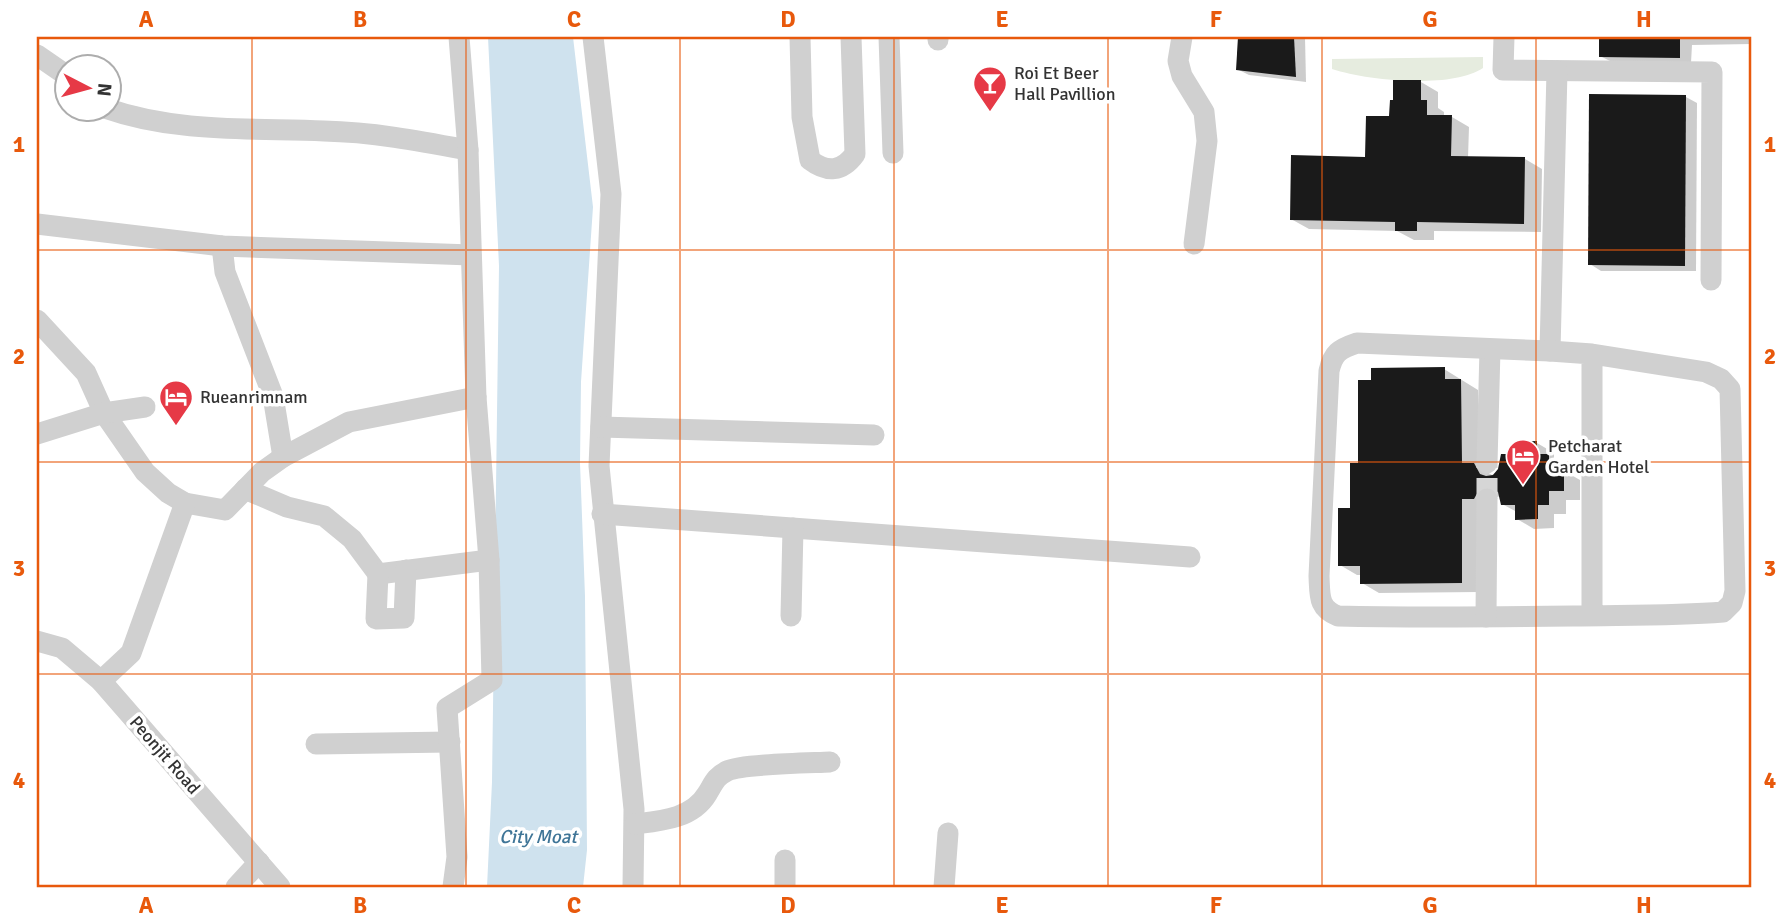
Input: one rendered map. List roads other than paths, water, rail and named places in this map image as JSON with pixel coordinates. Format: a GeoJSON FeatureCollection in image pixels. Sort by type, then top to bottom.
{"type":"FeatureCollection","features":[{"type":"Feature","properties":{"kind":"street"},"geometry":{"type":"LineString","coordinates":[[453,887],[457,857],[447,708],[492,680],[489,560],[476,397],[468,150],[459,37]]}},
{"type":"Feature","properties":{"kind":"street"},"geometry":{"type":"LineString","coordinates":[[593,37],[611,194],[599,466],[635,824],[633,887]]}},
{"type":"Feature","properties":{"kind":"street"},"geometry":{"type":"LineString","coordinates":[[800,37],[802,117],[810,160],[820,167],[833,169],[847,165],[855,155],[851,37]]}},
{"type":"Feature","properties":{"kind":"street"},"geometry":{"type":"LineString","coordinates":[[889,37],[893,153]]}},
{"type":"Feature","properties":{"kind":"street"},"geometry":{"type":"LineString","coordinates":[[1182,37],[1178,61],[1182,76],[1204,112],[1207,141],[1194,244]]}},
{"type":"Feature","properties":{"kind":"street"},"geometry":{"type":"LineString","coordinates":[[1504,37],[1503,70],[1712,72],[1711,280]]}},
{"type":"Feature","properties":{"kind":"street"},"geometry":{"type":"LineString","coordinates":[[37,55],[52,65]]}},
{"type":"Feature","properties":{"kind":"street"},"geometry":{"type":"LineString","coordinates":[[1550,351],[1557,71]]}},
{"type":"Feature","properties":{"kind":"street"},"geometry":{"type":"LineString","coordinates":[[122,113],[183,126],[239,131],[382,134],[468,150]]}},
{"type":"Feature","properties":{"kind":"street"},"geometry":{"type":"LineString","coordinates":[[37,224],[222,246],[471,255]]}},
{"type":"Feature","properties":{"kind":"street"},"geometry":{"type":"LineString","coordinates":[[222,246],[225,272],[274,396],[283,457]]}},
{"type":"Feature","properties":{"kind":"street"},"geometry":{"type":"LineString","coordinates":[[37,320],[86,373],[104,413],[145,472],[168,493],[185,503],[225,510],[262,472],[283,457],[349,422],[476,397]]}},
{"type":"Feature","properties":{"kind":"street"},"geometry":{"type":"LineString","coordinates":[[1357,343],[1490,349],[1592,354],[1706,372],[1721,379],[1730,390],[1742,441],[1735,591],[1732,603],[1723,612],[1486,617],[1338,616],[1327,611],[1321,600],[1319,576],[1329,372],[1332,357],[1340,348],[1357,343]]}},
{"type":"Feature","properties":{"kind":"street"},"geometry":{"type":"LineString","coordinates":[[1488,463],[1490,349]]}},
{"type":"Feature","properties":{"kind":"street"},"geometry":{"type":"LineString","coordinates":[[1592,354],[1592,616]]}},
{"type":"Feature","properties":{"kind":"street"},"geometry":{"type":"LineString","coordinates":[[37,434],[104,413],[145,408]]}},
{"type":"Feature","properties":{"kind":"street"},"geometry":{"type":"LineString","coordinates":[[601,427],[874,435]]}},
{"type":"Feature","properties":{"kind":"street"},"geometry":{"type":"LineString","coordinates":[[245,489],[287,507],[324,516],[352,540],[378,573],[376,619],[404,618],[406,570]]}},
{"type":"Feature","properties":{"kind":"street"},"geometry":{"type":"LineString","coordinates":[[1486,617],[1487,499]]}},
{"type":"Feature","properties":{"kind":"street"},"geometry":{"type":"LineString","coordinates":[[101,681],[131,653],[185,503]]}},
{"type":"Feature","properties":{"kind":"street"},"geometry":{"type":"LineString","coordinates":[[602,514],[1190,557]]}},
{"type":"Feature","properties":{"kind":"street"},"geometry":{"type":"LineString","coordinates":[[791,616],[793,528]]}},
{"type":"Feature","properties":{"kind":"street"},"geometry":{"type":"LineString","coordinates":[[378,573],[489,560]]}},
{"type":"Feature","properties":{"kind":"street","name":"Peonjit Road"},"geometry":{"type":"LineString","coordinates":[[37,641],[62,648],[101,681],[280,887]]}},
{"type":"Feature","properties":{"kind":"street"},"geometry":{"type":"LineString","coordinates":[[316,744],[450,742]]}},
{"type":"Feature","properties":{"kind":"street"},"geometry":{"type":"LineString","coordinates":[[635,824],[670,820],[694,809],[706,796],[714,779],[730,769],[830,762]]}},
{"type":"Feature","properties":{"kind":"street"},"geometry":{"type":"LineString","coordinates":[[944,887],[948,833]]}},
{"type":"Feature","properties":{"kind":"street"},"geometry":{"type":"LineString","coordinates":[[785,860],[785,887]]}},
{"type":"Feature","properties":{"kind":"street"},"geometry":{"type":"LineString","coordinates":[[236,887],[259,862]]}},
{"type":"Feature","properties":{"kind":"water","name":"City Moat"},"geometry":{"type":"Polygon","coordinates":[[[488,37],[573,37],[593,207],[581,382],[587,850],[583,887],[487,887],[492,782],[499,266],[488,37]]]}},
{"type":"Feature","properties":{"kind":"tunnel"},"geometry":{"type":"LineString","coordinates":[[1487,463],[1487,499]]}},
{"type":"Feature","properties":{"kind":"place","name":"Roi Et Beer Hall Pavillion"},"geometry":{"type":"Point","coordinates":[990,113]}},
{"type":"Feature","properties":{"kind":"place","name":"Rueanrimnam"},"geometry":{"type":"Point","coordinates":[176,427]}},
{"type":"Feature","properties":{"kind":"place","name":"Petcharat Garden Hotel"},"geometry":{"type":"Point","coordinates":[1523,486]}}]}
